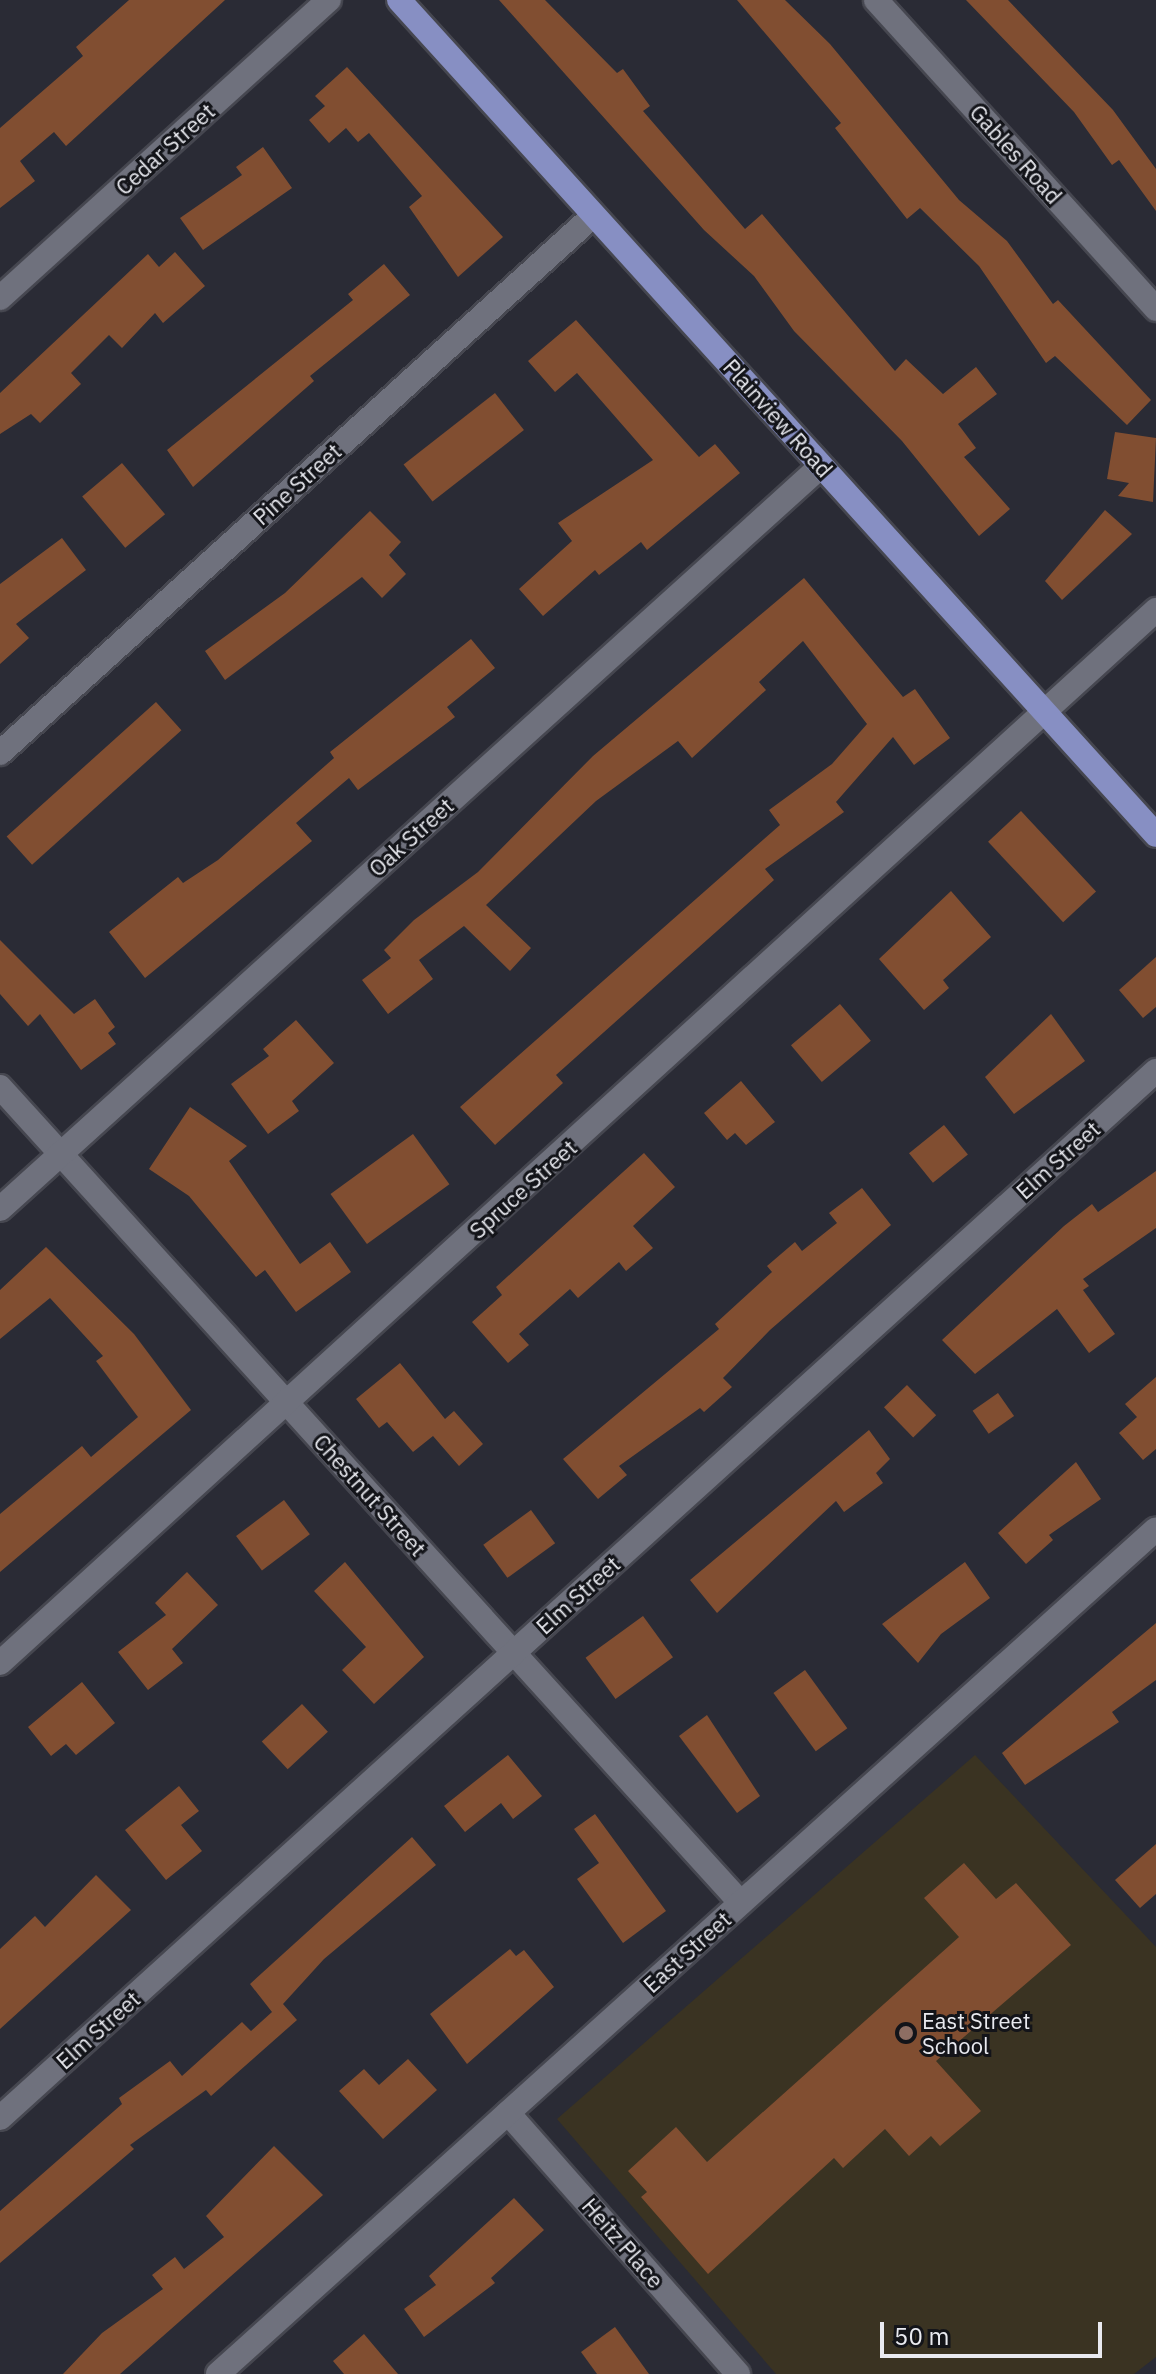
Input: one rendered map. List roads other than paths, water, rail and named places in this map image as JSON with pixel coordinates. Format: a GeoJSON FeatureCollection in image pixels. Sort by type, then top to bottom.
{"type":"FeatureCollection","features":[{"type":"Feature","properties":{"kind":"main road","name":"Plainview Road"},"geometry":{"type":"LineString","coordinates":[[399,0],[1156,835]]}},
{"type":"Feature","properties":{"kind":"street","name":"Cedar Street"},"geometry":{"type":"LineString","coordinates":[[0,298],[329,0]]}},
{"type":"Feature","properties":{"kind":"street","name":"Gables Road"},"geometry":{"type":"LineString","coordinates":[[876,0],[1156,309]]}},
{"type":"Feature","properties":{"kind":"street","name":"Pine Street"},"geometry":{"type":"LineString","coordinates":[[0,753],[594,215]]}},
{"type":"Feature","properties":{"kind":"street","name":"Oak Street"},"geometry":{"type":"LineString","coordinates":[[0,1209],[821,466]]}},
{"type":"Feature","properties":{"kind":"street"},"geometry":{"type":"LineString","coordinates":[[1046,714],[1156,610]]}},
{"type":"Feature","properties":{"kind":"street","name":"Spruce Street"},"geometry":{"type":"LineString","coordinates":[[0,1663],[1046,714]]}},
{"type":"Feature","properties":{"kind":"street","name":"Elm Street"},"geometry":{"type":"LineString","coordinates":[[0,2118],[1156,1071]]}},
{"type":"Feature","properties":{"kind":"street","name":"Chestnut Street"},"geometry":{"type":"LineString","coordinates":[[0,1087],[741,1903]]}},
{"type":"Feature","properties":{"kind":"street","name":"East Street"},"geometry":{"type":"LineString","coordinates":[[218,2374],[1156,1529]]}},
{"type":"Feature","properties":{"kind":"street","name":"Heitz Place"},"geometry":{"type":"LineString","coordinates":[[508,2113],[730,2371]]}},
{"type":"Feature","properties":{"kind":"place","name":"East Street School"},"geometry":{"type":"Point","coordinates":[906,2033]}}]}
